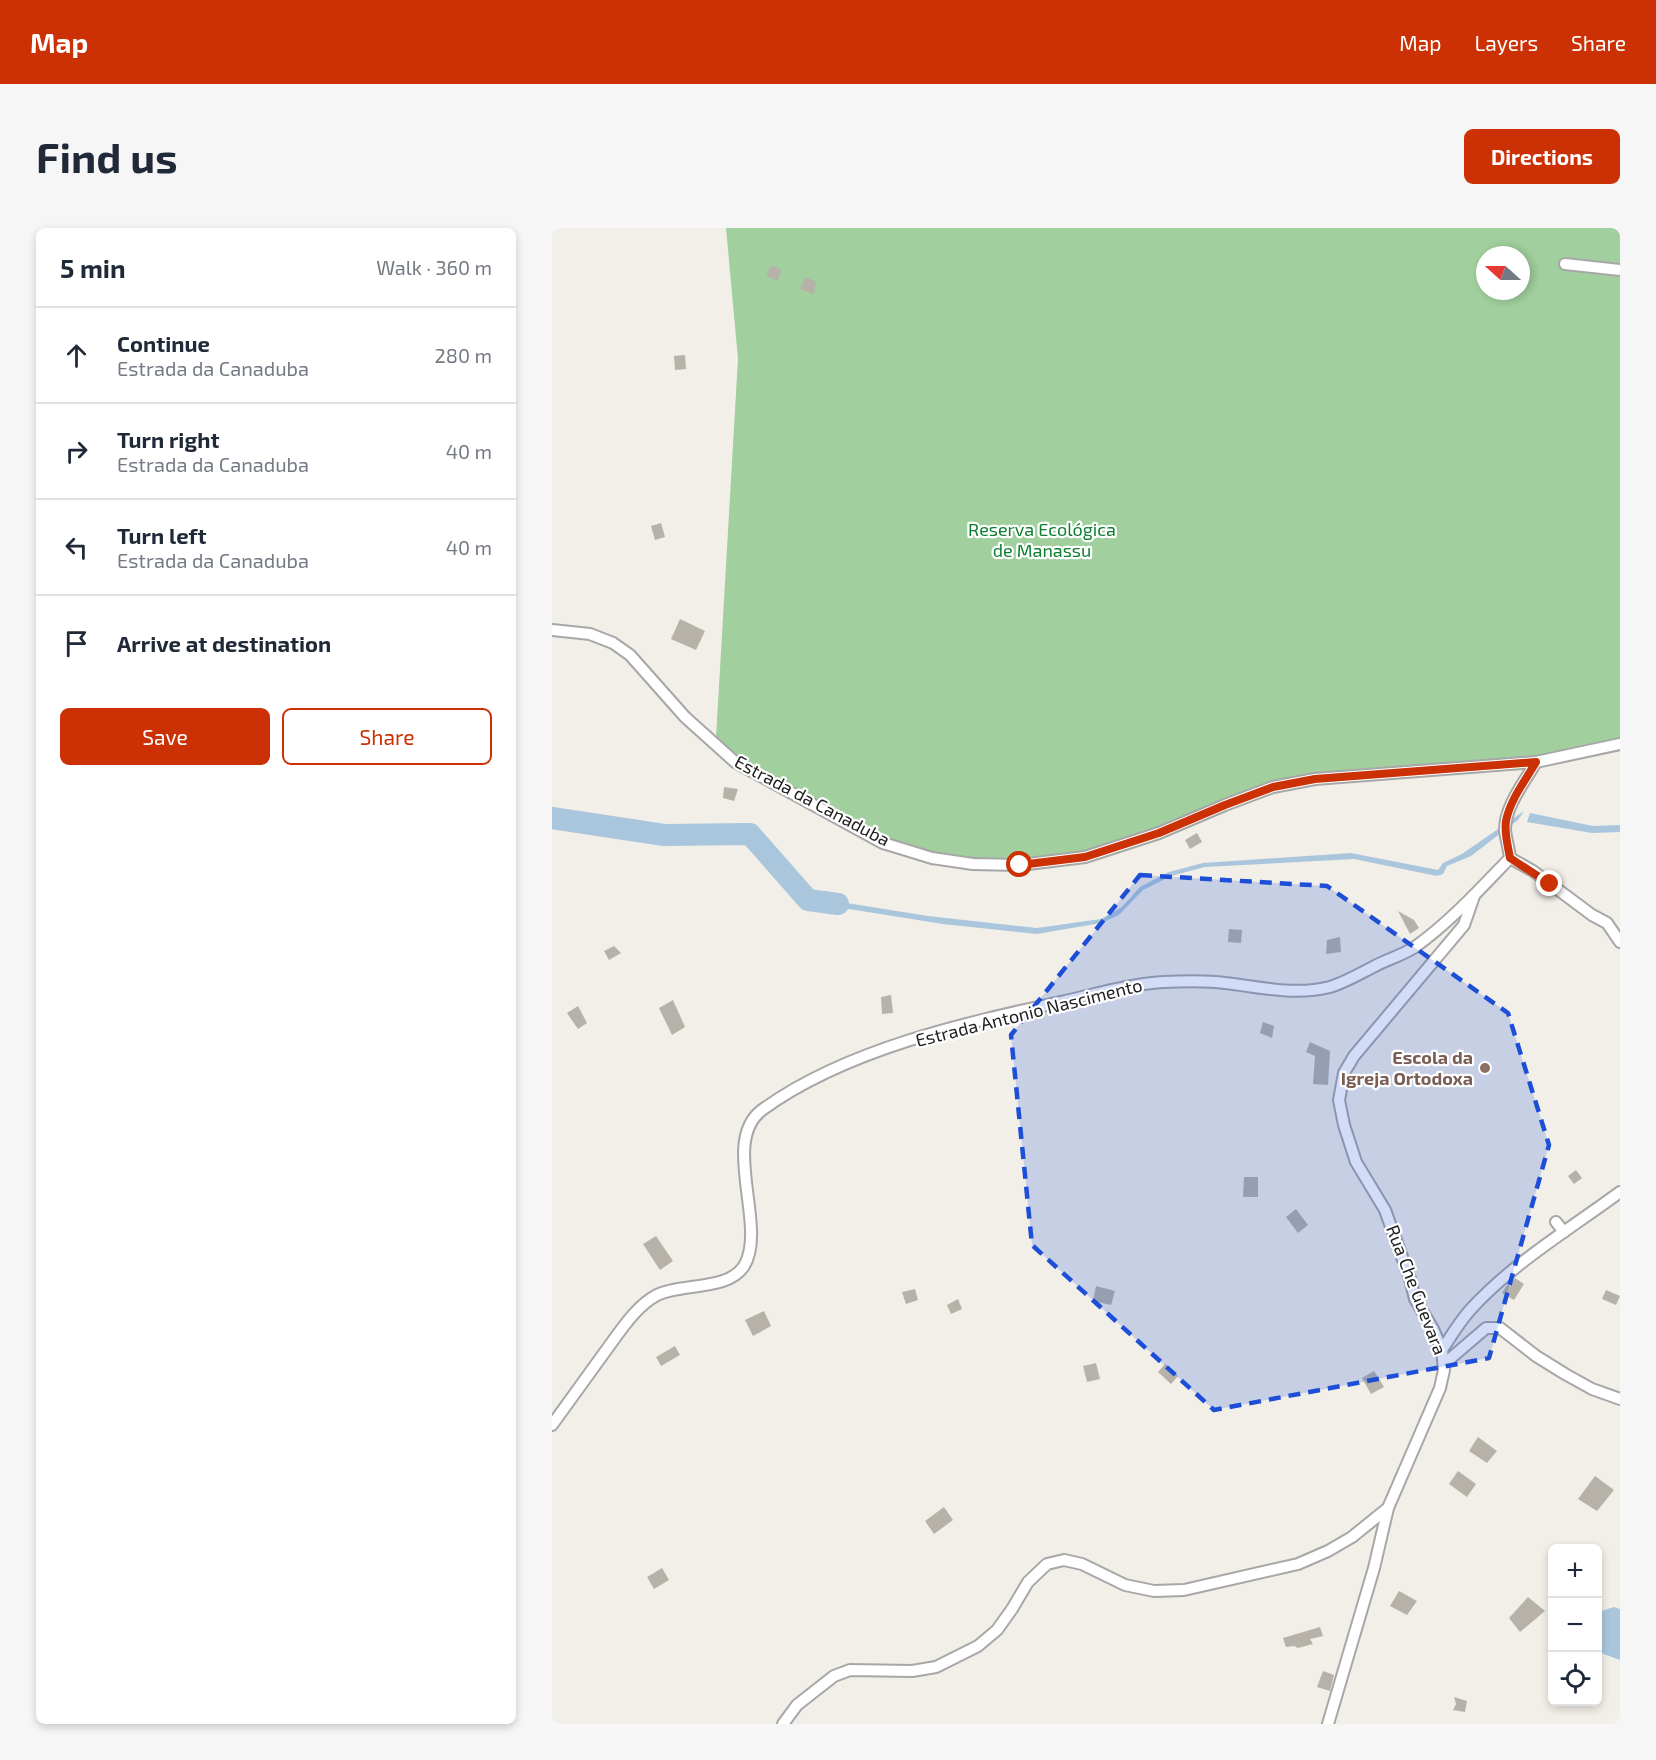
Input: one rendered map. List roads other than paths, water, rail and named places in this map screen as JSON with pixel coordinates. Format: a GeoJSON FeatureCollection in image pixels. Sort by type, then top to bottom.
{"type":"FeatureCollection","features":[{"type":"Feature","properties":{"kind":"street"},"geometry":{"type":"LineString","coordinates":[[1565,264],[1620,270]]}},
{"type":"Feature","properties":{"kind":"street","name":"Estrada da Canaduba"},"geometry":{"type":"LineString","coordinates":[[552,630],[590,634],[613,643],[630,655],[685,717],[735,762],[883,843],[932,858],[973,864],[1020,865],[1085,857],[1159,833],[1273,787],[1304,781],[1536,762],[1620,744]]}},
{"type":"Feature","properties":{"kind":"street"},"geometry":{"type":"LineString","coordinates":[[1536,762],[1511,805],[1506,821],[1510,858],[1533,871],[1592,915],[1607,923],[1620,942]]}},
{"type":"Feature","properties":{"kind":"street","name":"Estrada Antonio Nascimento"},"geometry":{"type":"LineString","coordinates":[[552,1425],[634,1314],[656,1296],[676,1288],[698,1287],[726,1280],[743,1267],[749,1252],[751,1234],[747,1195],[746,1139],[749,1125],[759,1113],[777,1101],[816,1078],[861,1058],[926,1036],[1113,990],[1159,982],[1189,981],[1223,982],[1289,992],[1330,987],[1412,949],[1436,932],[1510,858]]}},
{"type":"Feature","properties":{"kind":"street","name":"Rua Che Guevara"},"geometry":{"type":"LineString","coordinates":[[1328,1724],[1374,1568],[1388,1508],[1440,1388],[1444,1365],[1442,1350],[1433,1329],[1415,1299],[1385,1210],[1356,1162],[1339,1100],[1344,1073],[1354,1056],[1464,925],[1476,893]]}},
{"type":"Feature","properties":{"kind":"street"},"geometry":{"type":"LineString","coordinates":[[1442,1350],[1460,1322],[1497,1284],[1620,1192]]}},
{"type":"Feature","properties":{"kind":"street"},"geometry":{"type":"LineString","coordinates":[[1556,1222],[1564,1232]]}},
{"type":"Feature","properties":{"kind":"street"},"geometry":{"type":"LineString","coordinates":[[1444,1365],[1486,1328],[1500,1328],[1536,1356],[1565,1374],[1592,1389],[1620,1399]]}},
{"type":"Feature","properties":{"kind":"street"},"geometry":{"type":"LineString","coordinates":[[783,1724],[797,1705],[834,1676],[850,1670],[912,1671],[936,1667],[978,1646],[997,1630],[1029,1582],[1047,1564],[1064,1560],[1082,1564],[1125,1585],[1154,1591],[1184,1590],[1298,1564],[1352,1537],[1388,1508]]}},
{"type":"Feature","properties":{"kind":"water"},"geometry":{"type":"Polygon","coordinates":[[[1524,811],[1518,820],[1471,856],[1447,866],[1443,874],[1437,876],[1354,859],[1205,867],[1171,876],[1143,890],[1119,915],[1101,923],[1037,934],[943,924],[805,902],[809,897],[928,916],[1037,928],[1101,919],[1122,907],[1140,887],[1169,872],[1203,863],[1351,853],[1438,870],[1443,863],[1462,854],[1524,811]]]}},
{"type":"Feature","properties":{"kind":"water"},"geometry":{"type":"Polygon","coordinates":[[[1530,813],[1593,826],[1620,825],[1620,832],[1592,833],[1527,822],[1530,813]]]}},
{"type":"Feature","properties":{"kind":"water"},"geometry":{"type":"Polygon","coordinates":[[[1614,1607],[1620,1609],[1620,1660],[1602,1653],[1602,1611],[1614,1607]]]}},
{"type":"Feature","properties":{"kind":"waterway"},"geometry":{"type":"LineString","coordinates":[[552,818],[664,835],[750,834],[808,900],[838,904]]}},
{"type":"Feature","properties":{"kind":"place","name":"Escola da Igreja Ortodoxa"},"geometry":{"type":"Point","coordinates":[1485,1068]}},
{"type":"Feature","properties":{"kind":"park label","name":"Reserva Ecológica de Manassu"},"geometry":{"type":"Point","coordinates":[1042,540]}}]}
